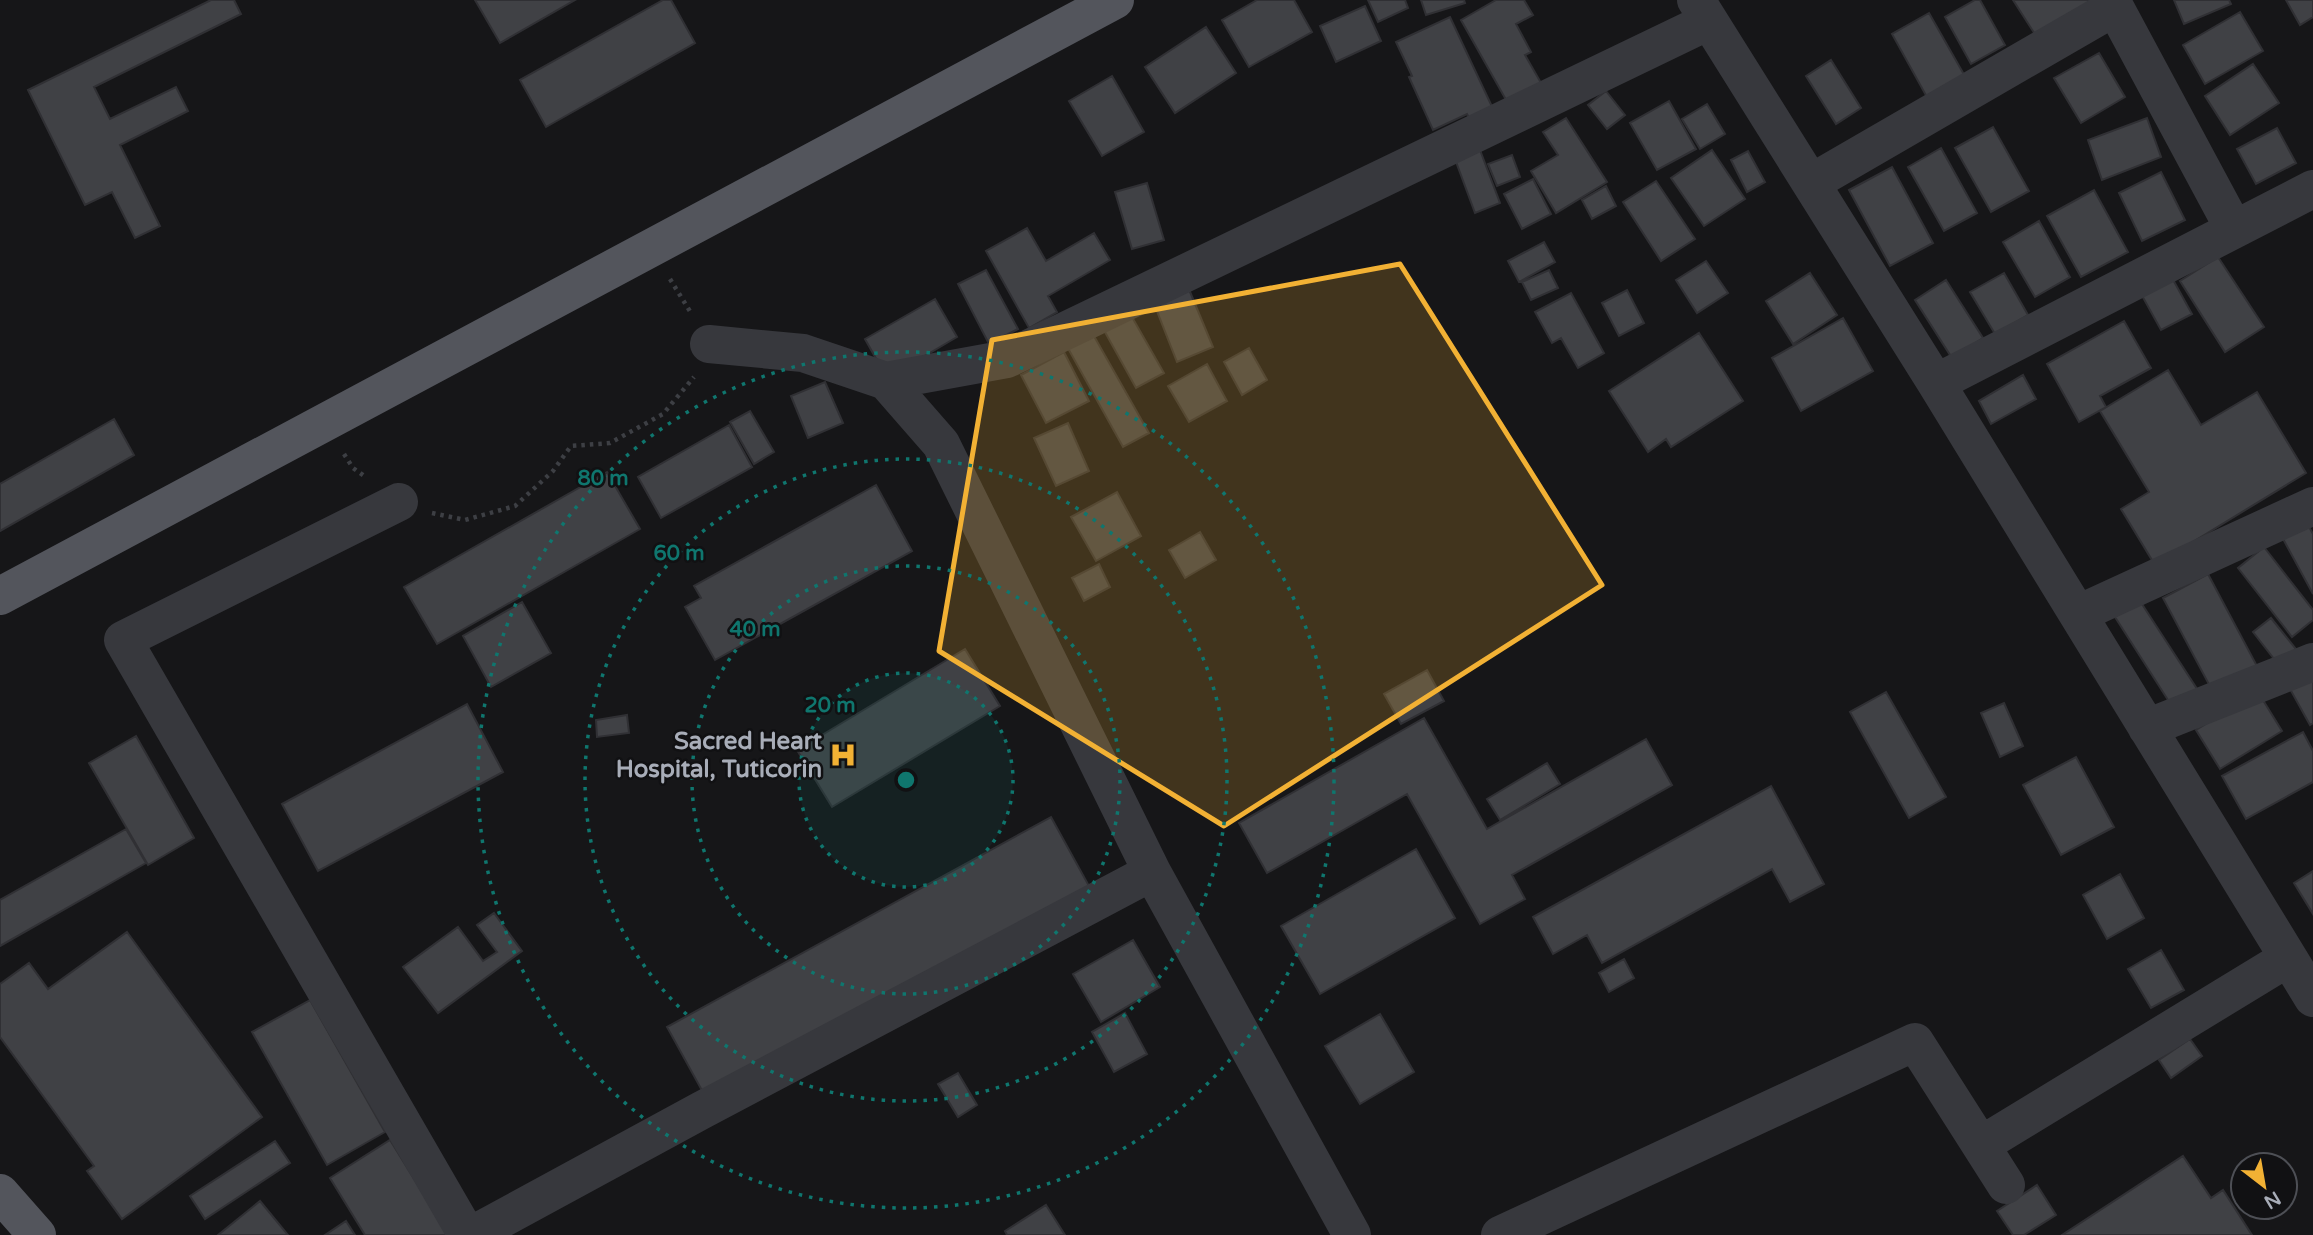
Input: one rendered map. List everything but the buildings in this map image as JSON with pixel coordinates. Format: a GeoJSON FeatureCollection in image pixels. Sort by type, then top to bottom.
{"type":"FeatureCollection","features":[{"type":"Feature","properties":{"kind":"main road"},"geometry":{"type":"LineString","coordinates":[[0,596],[1115,0]]}},
{"type":"Feature","properties":{"kind":"main road"},"geometry":{"type":"LineString","coordinates":[[0,1193],[37,1235]]}},
{"type":"Feature","properties":{"kind":"street"},"geometry":{"type":"LineString","coordinates":[[1811,183],[2113,3],[2234,229]]}},
{"type":"Feature","properties":{"kind":"street"},"geometry":{"type":"LineString","coordinates":[[709,344],[803,353],[886,381],[1007,359],[1703,11],[1936,383],[2313,998]]}},
{"type":"Feature","properties":{"kind":"street"},"geometry":{"type":"LineString","coordinates":[[1936,383],[2313,189]]}},
{"type":"Feature","properties":{"kind":"street"},"geometry":{"type":"LineString","coordinates":[[886,381],[941,444],[1152,872],[1352,1235]]}},
{"type":"Feature","properties":{"kind":"street"},"geometry":{"type":"LineString","coordinates":[[399,502],[122,640],[470,1235],[1152,872]]}},
{"type":"Feature","properties":{"kind":"street"},"geometry":{"type":"LineString","coordinates":[[2078,614],[2313,506]]}},
{"type":"Feature","properties":{"kind":"street"},"geometry":{"type":"LineString","coordinates":[[2147,728],[2313,662]]}},
{"type":"Feature","properties":{"kind":"street"},"geometry":{"type":"LineString","coordinates":[[1981,1145],[2288,958]]}},
{"type":"Feature","properties":{"kind":"street"},"geometry":{"type":"LineString","coordinates":[[1500,1235],[1915,1042],[2006,1185]]}},
{"type":"Feature","properties":{"kind":"path"},"geometry":{"type":"LineString","coordinates":[[324,423],[353,468],[399,502],[466,520],[515,506],[553,471],[571,446],[610,443],[663,414],[692,380],[709,344],[652,248]]}},
{"type":"Feature","properties":{"kind":"highlighted area"},"geometry":{"type":"Polygon","coordinates":[[[1400,264],[1602,585],[1224,826],[939,651],[992,340],[1400,264]]]}},
{"type":"Feature","properties":{"kind":"place","name":"Sacred Heart Hospital, Tuticorin"},"geometry":{"type":"Point","coordinates":[843,755]}}]}
